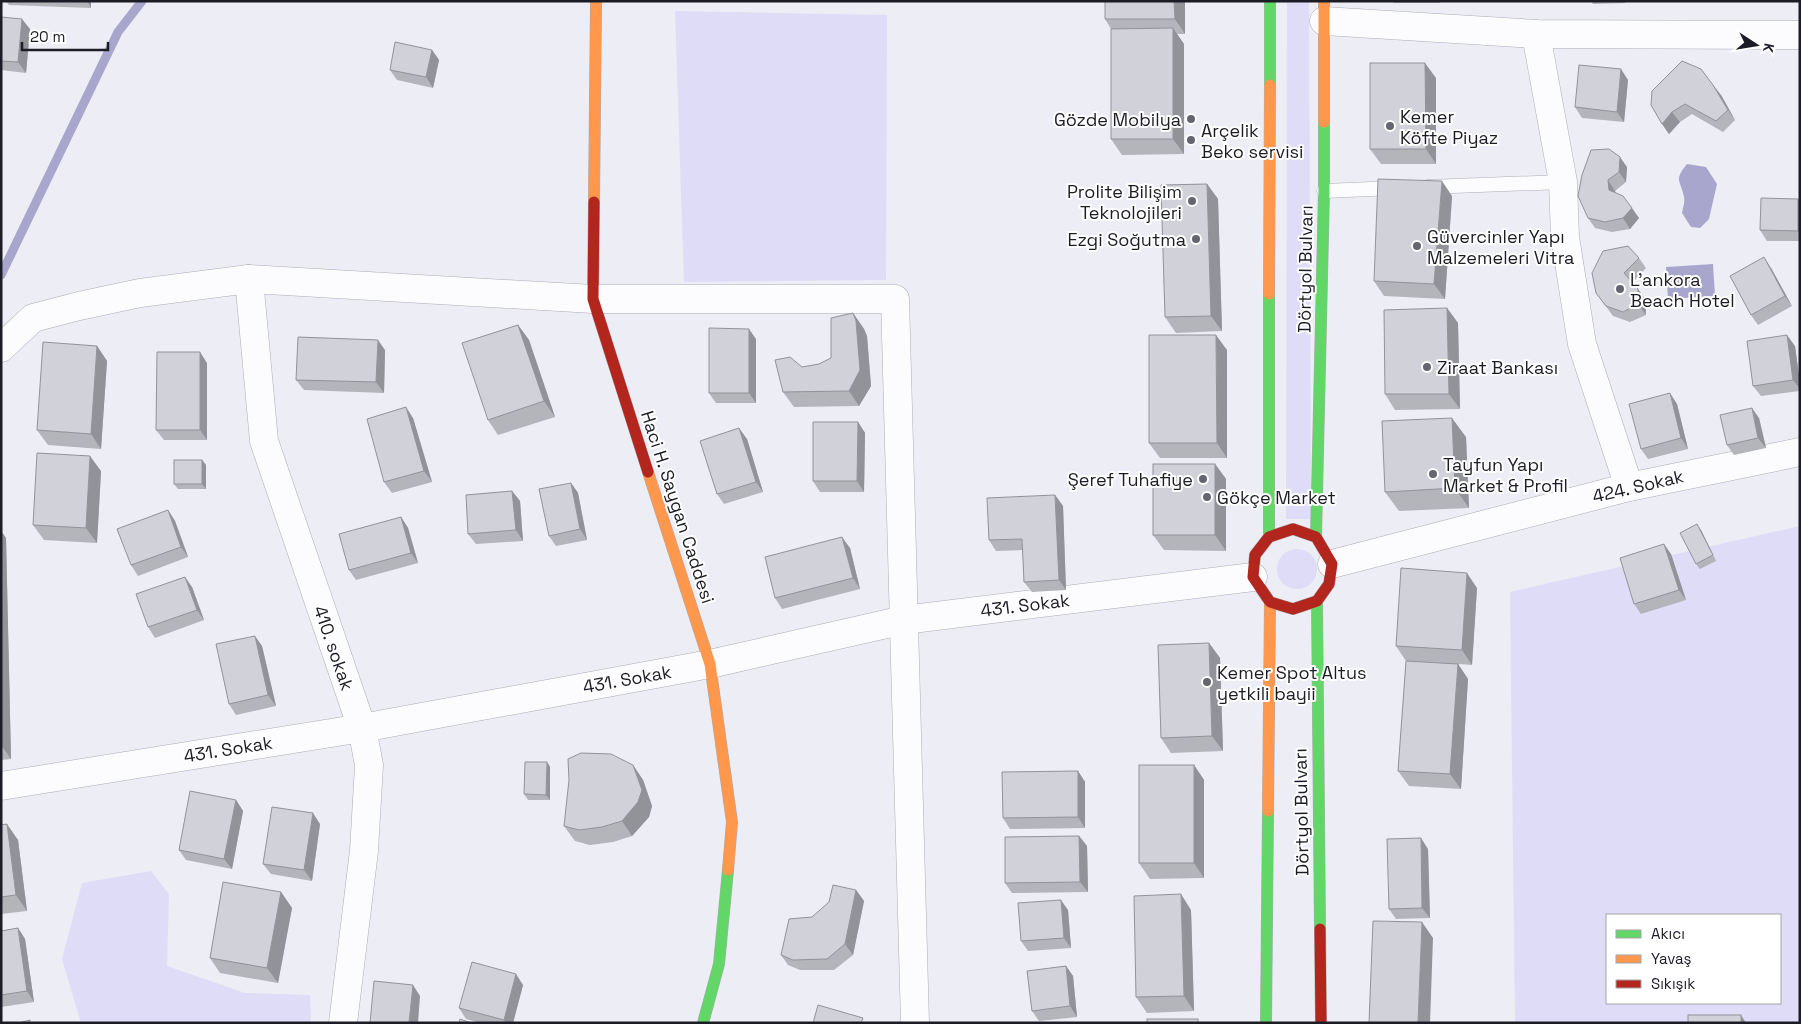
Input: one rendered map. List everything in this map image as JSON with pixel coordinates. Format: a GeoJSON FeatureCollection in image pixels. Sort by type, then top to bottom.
{"type":"FeatureCollection","features":[{"type":"Feature","properties":{"kind":"main road","name":"Haci H. Saygan Caddesi"},"geometry":{"type":"LineString","coordinates":[[596,1],[593,298],[710,664],[732,822],[719,964],[702,1023]]}},
{"type":"Feature","properties":{"kind":"main road","name":"Dörtyol Bulvarı"},"geometry":{"type":"LineString","coordinates":[[1269,537],[1270,1]]}},
{"type":"Feature","properties":{"kind":"main road","name":"Dörtyol Bulvarı"},"geometry":{"type":"LineString","coordinates":[[1316,537],[1324,191],[1324,11]]}},
{"type":"Feature","properties":{"kind":"main road"},"geometry":{"type":"LineString","coordinates":[[1293,529],[1316,537],[1332,564],[1329,584],[1317,601],[1293,609],[1270,602],[1254,577],[1255,554],[1269,537],[1293,529]]}},
{"type":"Feature","properties":{"kind":"main road","name":"Dörtyol Bulvarı"},"geometry":{"type":"LineString","coordinates":[[1317,601],[1320,1023]]}},
{"type":"Feature","properties":{"kind":"main road","name":"Dörtyol Bulvarı"},"geometry":{"type":"LineString","coordinates":[[1266,1023],[1270,602]]}},
{"type":"Feature","properties":{"kind":"street"},"geometry":{"type":"LineString","coordinates":[[1324,11],[1536,34],[1800,35]]}},
{"type":"Feature","properties":{"kind":"street"},"geometry":{"type":"LineString","coordinates":[[1536,34],[1563,182],[1565,237],[1582,344],[1629,486]]}},
{"type":"Feature","properties":{"kind":"street"},"geometry":{"type":"LineString","coordinates":[[1,348],[33,318],[140,293],[249,279],[593,298],[895,299],[915,1023]]}},
{"type":"Feature","properties":{"kind":"street","name":"410. sokak"},"geometry":{"type":"LineString","coordinates":[[249,279],[264,441],[362,728],[369,765],[364,851],[343,1023]]}},
{"type":"Feature","properties":{"kind":"street","name":"424. Sokak"},"geometry":{"type":"LineString","coordinates":[[1332,564],[1629,486],[1800,452]]}},
{"type":"Feature","properties":{"kind":"street","name":"431. Sokak"},"geometry":{"type":"LineString","coordinates":[[1,786],[362,728],[710,664],[904,620],[1254,577]]}},
{"type":"Feature","properties":{"kind":"lane"},"geometry":{"type":"LineString","coordinates":[[1324,191],[1563,182]]}},
{"type":"Feature","properties":{"kind":"shaded area"},"geometry":{"type":"Polygon","coordinates":[[[1287,1],[1309,1],[1311,519],[1286,519],[1287,1]]]}},
{"type":"Feature","properties":{"kind":"shaded area"},"geometry":{"type":"Polygon","coordinates":[[[675,11],[887,15],[886,280],[684,282],[675,11]]]}},
{"type":"Feature","properties":{"kind":"shaded area"},"geometry":{"type":"Polygon","coordinates":[[[1687,164],[1706,167],[1717,184],[1709,219],[1700,228],[1691,227],[1682,213],[1684,199],[1679,177],[1687,164]]]}},
{"type":"Feature","properties":{"kind":"shaded area"},"geometry":{"type":"Polygon","coordinates":[[[1713,264],[1715,296],[1668,299],[1666,267],[1713,264]]]}},
{"type":"Feature","properties":{"kind":"shaded area"},"geometry":{"type":"Polygon","coordinates":[[[1800,526],[1800,1023],[1515,1023],[1510,592],[1800,526]]]}},
{"type":"Feature","properties":{"kind":"shaded area"},"geometry":{"type":"Polygon","coordinates":[[[1293,549],[1301,549],[1308,552],[1314,558],[1317,569],[1314,580],[1308,586],[1301,589],[1293,589],[1286,586],[1280,580],[1277,573],[1277,565],[1280,558],[1286,552],[1293,549]]]}},
{"type":"Feature","properties":{"kind":"shaded area"},"geometry":{"type":"Polygon","coordinates":[[[151,871],[169,894],[167,966],[245,993],[310,995],[311,1023],[81,1023],[62,959],[82,883],[151,871]]]}},
{"type":"Feature","properties":{"kind":"building"},"geometry":{"type":"Polygon","coordinates":[[[1105,1],[1174,1],[1175,19],[1105,19],[1105,1]]]}},
{"type":"Feature","properties":{"kind":"building"},"geometry":{"type":"Polygon","coordinates":[[[1,17],[22,19],[18,62],[1,61],[1,17]]]}},
{"type":"Feature","properties":{"kind":"building"},"geometry":{"type":"Polygon","coordinates":[[[1173,28],[1173,139],[1111,139],[1111,29],[1173,28]]]}},
{"type":"Feature","properties":{"kind":"building"},"geometry":{"type":"Polygon","coordinates":[[[395,42],[432,50],[426,77],[390,70],[395,42]]]}},
{"type":"Feature","properties":{"kind":"building"},"geometry":{"type":"Polygon","coordinates":[[[1682,61],[1701,69],[1728,110],[1716,121],[1685,104],[1672,112],[1662,124],[1651,105],[1652,91],[1682,61]]]}},
{"type":"Feature","properties":{"kind":"building"},"geometry":{"type":"Polygon","coordinates":[[[1370,63],[1425,63],[1426,149],[1370,149],[1370,63]]]}},
{"type":"Feature","properties":{"kind":"building"},"geometry":{"type":"Polygon","coordinates":[[[1579,65],[1621,69],[1617,112],[1575,107],[1579,65]]]}},
{"type":"Feature","properties":{"kind":"building"},"geometry":{"type":"Polygon","coordinates":[[[1609,149],[1620,157],[1619,172],[1608,180],[1609,190],[1623,196],[1632,208],[1623,218],[1605,222],[1588,218],[1578,196],[1582,175],[1591,150],[1609,149]]]}},
{"type":"Feature","properties":{"kind":"building","name":"Güvercinler Yapı Malzemeleri Vitra"},"geometry":{"type":"Polygon","coordinates":[[[1378,179],[1442,181],[1434,284],[1374,281],[1378,179]]]}},
{"type":"Feature","properties":{"kind":"building"},"geometry":{"type":"Polygon","coordinates":[[[1207,184],[1211,316],[1165,317],[1161,185],[1207,184]]]}},
{"type":"Feature","properties":{"kind":"building"},"geometry":{"type":"Polygon","coordinates":[[[1761,198],[1798,199],[1798,231],[1760,230],[1761,198]]]}},
{"type":"Feature","properties":{"kind":"building"},"geometry":{"type":"Polygon","coordinates":[[[1628,246],[1639,258],[1624,273],[1638,289],[1638,304],[1623,312],[1606,306],[1596,293],[1592,273],[1603,251],[1628,246]]]}},
{"type":"Feature","properties":{"kind":"building"},"geometry":{"type":"Polygon","coordinates":[[[1764,257],[1785,296],[1751,315],[1730,276],[1764,257]]]}},
{"type":"Feature","properties":{"kind":"building"},"geometry":{"type":"Polygon","coordinates":[[[1447,308],[1449,394],[1385,394],[1384,310],[1447,308]]]}},
{"type":"Feature","properties":{"kind":"building"},"geometry":{"type":"Polygon","coordinates":[[[853,313],[856,321],[860,370],[849,391],[783,392],[775,360],[790,357],[802,367],[819,364],[831,358],[831,318],[853,313]]]}},
{"type":"Feature","properties":{"kind":"building"},"geometry":{"type":"Polygon","coordinates":[[[518,325],[544,401],[488,420],[462,343],[518,325]]]}},
{"type":"Feature","properties":{"kind":"building"},"geometry":{"type":"Polygon","coordinates":[[[709,328],[749,329],[749,393],[709,393],[709,328]]]}},
{"type":"Feature","properties":{"kind":"building"},"geometry":{"type":"Polygon","coordinates":[[[1149,335],[1216,335],[1217,443],[1149,443],[1149,335]]]}},
{"type":"Feature","properties":{"kind":"building"},"geometry":{"type":"Polygon","coordinates":[[[1787,335],[1793,380],[1753,386],[1747,341],[1787,335]]]}},
{"type":"Feature","properties":{"kind":"building"},"geometry":{"type":"Polygon","coordinates":[[[298,337],[378,340],[376,382],[296,380],[298,337]]]}},
{"type":"Feature","properties":{"kind":"building"},"geometry":{"type":"Polygon","coordinates":[[[43,342],[97,346],[91,434],[37,430],[43,342]]]}},
{"type":"Feature","properties":{"kind":"building"},"geometry":{"type":"Polygon","coordinates":[[[157,352],[200,352],[200,430],[156,430],[157,352]]]}},
{"type":"Feature","properties":{"kind":"building"},"geometry":{"type":"Polygon","coordinates":[[[1670,393],[1681,438],[1641,449],[1629,404],[1670,393]]]}},
{"type":"Feature","properties":{"kind":"building"},"geometry":{"type":"Polygon","coordinates":[[[406,407],[424,471],[384,482],[367,419],[406,407]]]}},
{"type":"Feature","properties":{"kind":"building"},"geometry":{"type":"Polygon","coordinates":[[[1752,408],[1758,438],[1727,445],[1720,415],[1752,408]]]}},
{"type":"Feature","properties":{"kind":"building"},"geometry":{"type":"Polygon","coordinates":[[[1452,418],[1455,488],[1385,492],[1382,421],[1452,418]]]}},
{"type":"Feature","properties":{"kind":"building"},"geometry":{"type":"Polygon","coordinates":[[[813,422],[858,422],[857,481],[813,481],[813,422]]]}},
{"type":"Feature","properties":{"kind":"building"},"geometry":{"type":"Polygon","coordinates":[[[739,428],[756,482],[717,494],[700,441],[739,428]]]}},
{"type":"Feature","properties":{"kind":"building"},"geometry":{"type":"Polygon","coordinates":[[[37,453],[90,456],[86,528],[33,525],[37,453]]]}},
{"type":"Feature","properties":{"kind":"building"},"geometry":{"type":"Polygon","coordinates":[[[174,460],[202,460],[202,484],[174,484],[174,460]]]}},
{"type":"Feature","properties":{"kind":"building"},"geometry":{"type":"Polygon","coordinates":[[[1153,464],[1215,464],[1215,535],[1153,535],[1153,464]]]}},
{"type":"Feature","properties":{"kind":"building"},"geometry":{"type":"Polygon","coordinates":[[[571,483],[580,529],[549,536],[539,489],[571,483]]]}},
{"type":"Feature","properties":{"kind":"building"},"geometry":{"type":"Polygon","coordinates":[[[512,491],[516,530],[468,534],[466,495],[512,491]]]}},
{"type":"Feature","properties":{"kind":"building"},"geometry":{"type":"Polygon","coordinates":[[[1055,495],[1059,580],[1024,582],[1022,539],[989,540],[987,498],[1055,495]]]}},
{"type":"Feature","properties":{"kind":"building"},"geometry":{"type":"Polygon","coordinates":[[[168,510],[181,547],[131,565],[117,529],[168,510]]]}},
{"type":"Feature","properties":{"kind":"building"},"geometry":{"type":"Polygon","coordinates":[[[401,517],[411,553],[349,570],[339,534],[401,517]]]}},
{"type":"Feature","properties":{"kind":"building"},"geometry":{"type":"Polygon","coordinates":[[[1697,524],[1713,555],[1696,564],[1680,533],[1697,524]]]}},
{"type":"Feature","properties":{"kind":"building"},"geometry":{"type":"Polygon","coordinates":[[[842,537],[853,578],[775,598],[765,557],[842,537]]]}},
{"type":"Feature","properties":{"kind":"building"},"geometry":{"type":"Polygon","coordinates":[[[1664,544],[1679,590],[1634,604],[1620,558],[1664,544]]]}},
{"type":"Feature","properties":{"kind":"building"},"geometry":{"type":"Polygon","coordinates":[[[1401,568],[1467,573],[1462,650],[1396,646],[1401,568]]]}},
{"type":"Feature","properties":{"kind":"building"},"geometry":{"type":"Polygon","coordinates":[[[185,577],[197,610],[148,627],[136,594],[185,577]]]}},
{"type":"Feature","properties":{"kind":"building"},"geometry":{"type":"Polygon","coordinates":[[[255,636],[268,695],[229,704],[216,644],[255,636]]]}},
{"type":"Feature","properties":{"kind":"building"},"geometry":{"type":"Polygon","coordinates":[[[1209,643],[1212,736],[1161,738],[1158,645],[1209,643]]]}},
{"type":"Feature","properties":{"kind":"building"},"geometry":{"type":"Polygon","coordinates":[[[1406,661],[1458,664],[1450,774],[1398,771],[1406,661]]]}},
{"type":"Feature","properties":{"kind":"building"},"geometry":{"type":"Polygon","coordinates":[[[581,753],[611,754],[633,765],[642,790],[638,802],[622,821],[602,827],[579,830],[564,826],[569,780],[568,759],[581,753]]]}},
{"type":"Feature","properties":{"kind":"building"},"geometry":{"type":"Polygon","coordinates":[[[525,762],[547,762],[546,795],[524,794],[525,762]]]}},
{"type":"Feature","properties":{"kind":"building"},"geometry":{"type":"Polygon","coordinates":[[[1139,765],[1194,765],[1194,863],[1139,863],[1139,765]]]}},
{"type":"Feature","properties":{"kind":"building"},"geometry":{"type":"Polygon","coordinates":[[[1078,771],[1078,817],[1003,818],[1002,772],[1078,771]]]}},
{"type":"Feature","properties":{"kind":"building"},"geometry":{"type":"Polygon","coordinates":[[[190,791],[236,800],[224,859],[179,850],[190,791]]]}},
{"type":"Feature","properties":{"kind":"building"},"geometry":{"type":"Polygon","coordinates":[[[272,807],[313,813],[304,870],[263,864],[272,807]]]}},
{"type":"Feature","properties":{"kind":"building"},"geometry":{"type":"Polygon","coordinates":[[[7,824],[16,895],[1,897],[1,825],[7,824]]]}},
{"type":"Feature","properties":{"kind":"building"},"geometry":{"type":"Polygon","coordinates":[[[1079,836],[1080,882],[1005,883],[1005,837],[1079,836]]]}},
{"type":"Feature","properties":{"kind":"building"},"geometry":{"type":"Polygon","coordinates":[[[1421,838],[1422,908],[1389,909],[1387,839],[1421,838]]]}},
{"type":"Feature","properties":{"kind":"building"},"geometry":{"type":"Polygon","coordinates":[[[223,882],[281,892],[267,968],[210,958],[223,882]]]}},
{"type":"Feature","properties":{"kind":"building"},"geometry":{"type":"Polygon","coordinates":[[[833,885],[856,890],[845,944],[827,959],[793,960],[781,955],[789,919],[812,917],[829,902],[833,885]]]}},
{"type":"Feature","properties":{"kind":"building"},"geometry":{"type":"Polygon","coordinates":[[[1181,894],[1184,996],[1136,997],[1134,896],[1181,894]]]}},
{"type":"Feature","properties":{"kind":"building"},"geometry":{"type":"Polygon","coordinates":[[[1061,900],[1064,938],[1021,941],[1018,903],[1061,900]]]}},
{"type":"Feature","properties":{"kind":"building"},"geometry":{"type":"Polygon","coordinates":[[[1373,921],[1422,922],[1418,1023],[1369,1023],[1373,921]]]}},
{"type":"Feature","properties":{"kind":"building"},"geometry":{"type":"Polygon","coordinates":[[[18,928],[27,991],[1,995],[1,931],[18,928]]]}},
{"type":"Feature","properties":{"kind":"building"},"geometry":{"type":"Polygon","coordinates":[[[472,962],[516,974],[504,1020],[459,1008],[472,962]]]}},
{"type":"Feature","properties":{"kind":"building"},"geometry":{"type":"Polygon","coordinates":[[[1066,966],[1070,1006],[1032,1011],[1027,971],[1066,966]]]}},
{"type":"Feature","properties":{"kind":"building"},"geometry":{"type":"Polygon","coordinates":[[[374,981],[413,985],[409,1023],[370,1023],[374,981]]]}},
{"type":"Feature","properties":{"kind":"building"},"geometry":{"type":"Polygon","coordinates":[[[818,1005],[863,1018],[861,1023],[813,1023],[818,1005]]]}},
{"type":"Feature","properties":{"kind":"building"},"geometry":{"type":"Polygon","coordinates":[[[1688,1015],[1741,1015],[1741,1023],[1688,1023],[1688,1015]]]}},
{"type":"Feature","properties":{"kind":"building"},"geometry":{"type":"Polygon","coordinates":[[[460,1019],[471,1023],[459,1023],[460,1019]]]}},
{"type":"Feature","properties":{"kind":"building"},"geometry":{"type":"Polygon","coordinates":[[[1147,1019],[1198,1019],[1198,1023],[1147,1023],[1147,1019]]]}},
{"type":"Feature","properties":{"kind":"building"},"geometry":{"type":"Polygon","coordinates":[[[30,1020],[30,1023],[18,1023],[30,1020]]]}},
{"type":"Feature","properties":{"kind":"waterway"},"geometry":{"type":"LineString","coordinates":[[1,275],[118,32],[142,1]]}},
{"type":"Feature","properties":{"kind":"traffic: fast"},"geometry":{"type":"LineString","coordinates":[[1270,1],[1270,85]]}},
{"type":"Feature","properties":{"kind":"traffic: fast"},"geometry":{"type":"LineString","coordinates":[[1316,537],[1324,122]]}},
{"type":"Feature","properties":{"kind":"traffic: fast"},"geometry":{"type":"LineString","coordinates":[[1269,294],[1269,537]]}},
{"type":"Feature","properties":{"kind":"traffic: fast"},"geometry":{"type":"LineString","coordinates":[[1317,601],[1320,929]]}},
{"type":"Feature","properties":{"kind":"traffic: fast"},"geometry":{"type":"LineString","coordinates":[[1266,1023],[1268,811]]}},
{"type":"Feature","properties":{"kind":"traffic: fast"},"geometry":{"type":"LineString","coordinates":[[703,1023],[719,964],[728,870]]}},
{"type":"Feature","properties":{"kind":"traffic: slow"},"geometry":{"type":"LineString","coordinates":[[594,202],[596,1]]}},
{"type":"Feature","properties":{"kind":"traffic: slow"},"geometry":{"type":"LineString","coordinates":[[1324,1],[1324,122]]}},
{"type":"Feature","properties":{"kind":"traffic: slow"},"geometry":{"type":"LineString","coordinates":[[1269,294],[1270,85]]}},
{"type":"Feature","properties":{"kind":"traffic: slow"},"geometry":{"type":"LineString","coordinates":[[648,472],[710,664],[732,822],[728,870]]}},
{"type":"Feature","properties":{"kind":"traffic: slow"},"geometry":{"type":"LineString","coordinates":[[1268,811],[1270,602]]}},
{"type":"Feature","properties":{"kind":"traffic: jam"},"geometry":{"type":"LineString","coordinates":[[594,202],[593,299],[648,472]]}},
{"type":"Feature","properties":{"kind":"traffic: jam"},"geometry":{"type":"LineString","coordinates":[[1293,529],[1316,537],[1332,564],[1329,584],[1317,601],[1293,609],[1270,602],[1253,577],[1255,555],[1269,537],[1293,529]]}},
{"type":"Feature","properties":{"kind":"traffic: jam"},"geometry":{"type":"LineString","coordinates":[[1320,929],[1321,1023]]}},
{"type":"Feature","properties":{"kind":"place","name":"Gözde Mobilya"},"geometry":{"type":"Point","coordinates":[1191,119]}},
{"type":"Feature","properties":{"kind":"place","name":"Kemer Köfte Piyaz"},"geometry":{"type":"Point","coordinates":[1390,126]}},
{"type":"Feature","properties":{"kind":"place","name":"Arçelik Beko servisi"},"geometry":{"type":"Point","coordinates":[1191,140]}},
{"type":"Feature","properties":{"kind":"place","name":"Prolite Bilişim Teknolojileri"},"geometry":{"type":"Point","coordinates":[1192,201]}},
{"type":"Feature","properties":{"kind":"place","name":"Ezgi Soğutma"},"geometry":{"type":"Point","coordinates":[1196,239]}},
{"type":"Feature","properties":{"kind":"place","name":"Güvercinler Yapı Malzemeleri Vitra"},"geometry":{"type":"Point","coordinates":[1417,246]}},
{"type":"Feature","properties":{"kind":"place","name":"L'ankora Beach Hotel"},"geometry":{"type":"Point","coordinates":[1620,289]}},
{"type":"Feature","properties":{"kind":"place","name":"Ziraat Bankası"},"geometry":{"type":"Point","coordinates":[1427,367]}},
{"type":"Feature","properties":{"kind":"place","name":"Tayfun Yapı Market & Profil"},"geometry":{"type":"Point","coordinates":[1433,474]}},
{"type":"Feature","properties":{"kind":"place","name":"Şeref Tuhafiye"},"geometry":{"type":"Point","coordinates":[1203,479]}},
{"type":"Feature","properties":{"kind":"place","name":"Gökçe Market"},"geometry":{"type":"Point","coordinates":[1207,497]}},
{"type":"Feature","properties":{"kind":"place","name":"Kemer Spot Altus yetkili bayii"},"geometry":{"type":"Point","coordinates":[1207,682]}}]}
